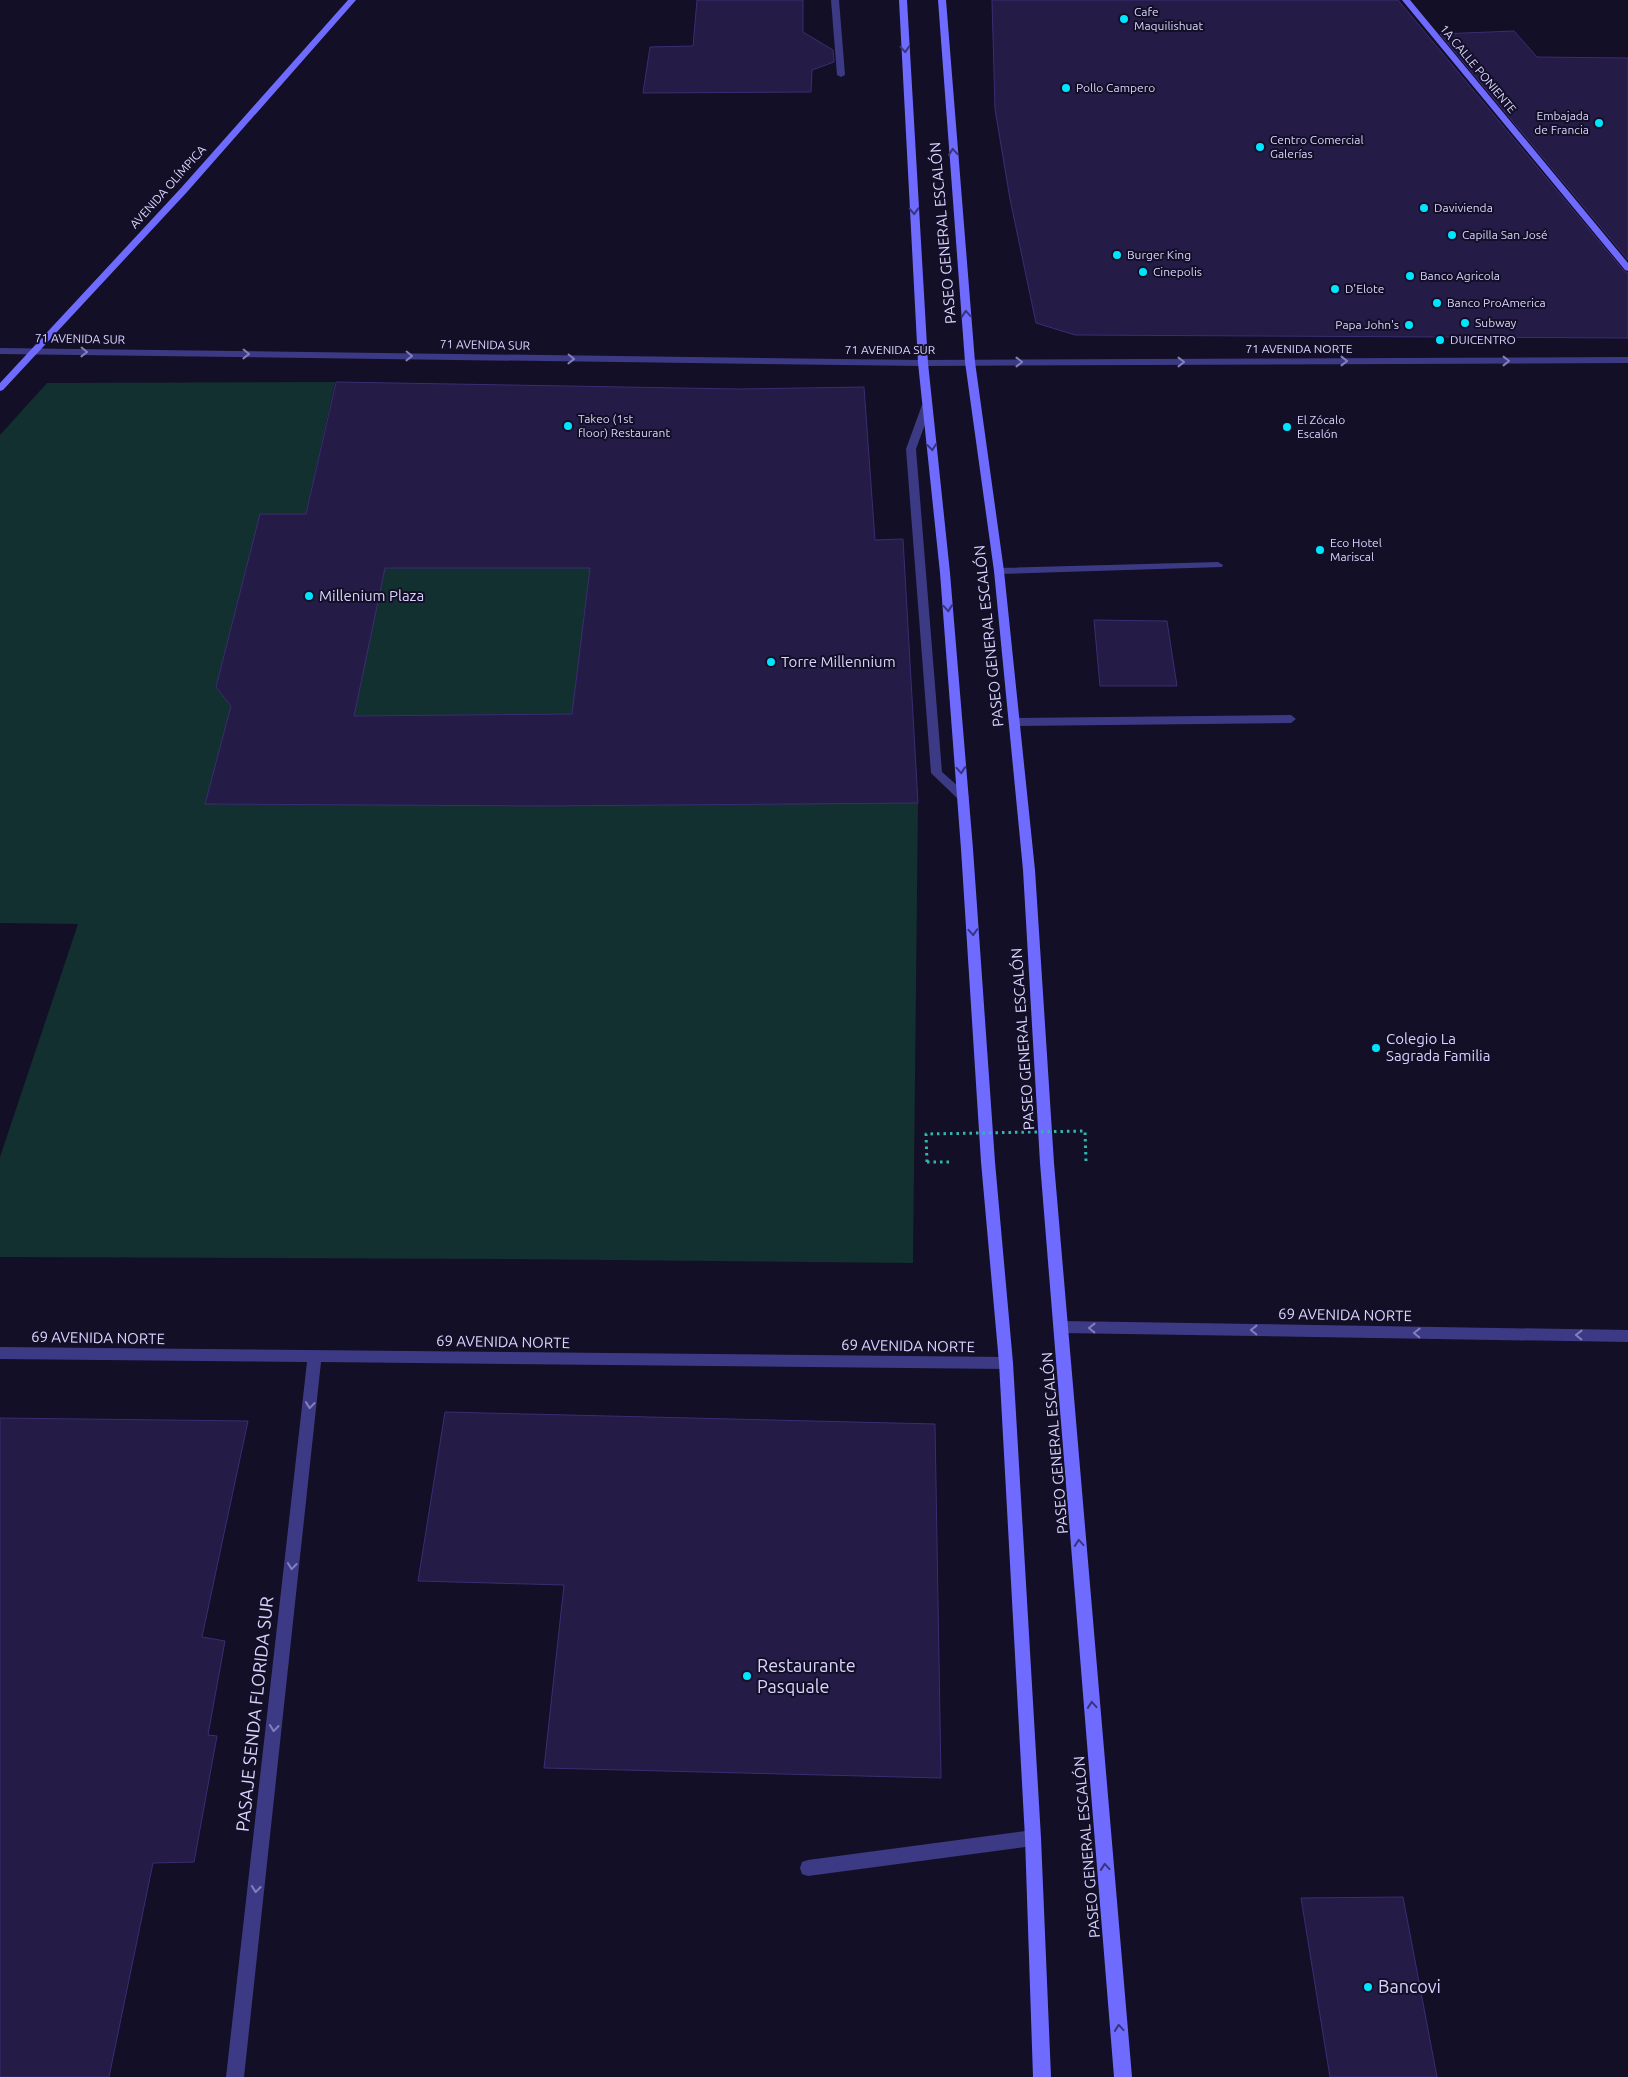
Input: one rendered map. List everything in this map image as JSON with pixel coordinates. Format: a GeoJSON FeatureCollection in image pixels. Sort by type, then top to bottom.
{"type":"FeatureCollection","features":[{"type":"Feature","properties":{"kind":"main road","name":"AVENIDA OLÍMPICA"},"geometry":{"type":"LineString","coordinates":[[0,388],[184,190],[352,0]]}},
{"type":"Feature","properties":{"kind":"main road","name":"PASEO GENERAL ESCALÓN"},"geometry":{"type":"LineString","coordinates":[[904,0],[923,364],[945,573],[963,797],[988,1162],[1006,1363],[1034,1838],[1042,2077]]}},
{"type":"Feature","properties":{"kind":"main road","name":"PASEO GENERAL ESCALÓN"},"geometry":{"type":"LineString","coordinates":[[942,0],[970,362],[999,571],[1029,870],[1047,1163],[1123,2077]]}},
{"type":"Feature","properties":{"kind":"main road","name":"1A CALLE PONIENTE"},"geometry":{"type":"LineString","coordinates":[[1406,0],[1628,268]]}},
{"type":"Feature","properties":{"kind":"street"},"geometry":{"type":"LineString","coordinates":[[836,0],[841,76]]}},
{"type":"Feature","properties":{"kind":"street","name":"71 AVENIDA SUR"},"geometry":{"type":"LineString","coordinates":[[0,351],[923,364],[970,362]]}},
{"type":"Feature","properties":{"kind":"street","name":"71 AVENIDA NORTE"},"geometry":{"type":"LineString","coordinates":[[970,362],[1628,360]]}},
{"type":"Feature","properties":{"kind":"street"},"geometry":{"type":"LineString","coordinates":[[928,405],[911,449],[937,773],[963,797]]}},
{"type":"Feature","properties":{"kind":"street"},"geometry":{"type":"LineString","coordinates":[[999,571],[1218,565]]}},
{"type":"Feature","properties":{"kind":"street"},"geometry":{"type":"LineString","coordinates":[[1015,722],[1291,720]]}},
{"type":"Feature","properties":{"kind":"street","name":"69 AVENIDA NORTE"},"geometry":{"type":"LineString","coordinates":[[1062,1327],[1628,1336]]}},
{"type":"Feature","properties":{"kind":"street","name":"69 AVENIDA NORTE"},"geometry":{"type":"LineString","coordinates":[[0,1353],[1006,1363]]}},
{"type":"Feature","properties":{"kind":"street","name":"PASAJE SENDA FLORIDA SUR"},"geometry":{"type":"LineString","coordinates":[[235,2077],[315,1356]]}},
{"type":"Feature","properties":{"kind":"street"},"geometry":{"type":"LineString","coordinates":[[808,1868],[1034,1838]]}},
{"type":"Feature","properties":{"kind":"path"},"geometry":{"type":"LineString","coordinates":[[927,1162],[926,1134],[1085,1131],[1086,1162]]}},
{"type":"Feature","properties":{"kind":"green space"},"geometry":{"type":"Polygon","coordinates":[[[335,382],[306,514],[260,515],[216,687],[231,706],[206,804],[543,806],[918,803],[913,1263],[0,1257],[0,1157],[78,924],[0,923],[0,435],[47,383],[335,382]]]}},
{"type":"Feature","properties":{"kind":"green space"},"geometry":{"type":"Polygon","coordinates":[[[385,568],[590,568],[572,714],[354,716],[385,568]]]}},
{"type":"Feature","properties":{"kind":"building"},"geometry":{"type":"Polygon","coordinates":[[[697,0],[803,0],[803,32],[833,50],[834,62],[812,70],[811,92],[643,93],[650,47],[693,46],[697,0]]]}},
{"type":"Feature","properties":{"kind":"building","name":"Centro Comercial Galerías"},"geometry":{"type":"Polygon","coordinates":[[[992,0],[1398,0],[1624,271],[1628,273],[1628,338],[1075,335],[1036,323],[1010,199],[995,109],[992,0]]]}},
{"type":"Feature","properties":{"kind":"building"},"geometry":{"type":"Polygon","coordinates":[[[1514,31],[1537,57],[1628,58],[1628,260],[1440,34],[1514,31]]]}},
{"type":"Feature","properties":{"kind":"building","name":"Millenium Plaza"},"geometry":{"type":"Polygon","coordinates":[[[336,382],[739,389],[864,387],[875,540],[903,539],[918,803],[543,806],[205,804],[231,706],[216,687],[260,514],[306,514],[336,382]],[[385,568],[354,716],[572,714],[590,568],[385,568]]]}},
{"type":"Feature","properties":{"kind":"building"},"geometry":{"type":"Polygon","coordinates":[[[1094,620],[1167,621],[1177,686],[1100,686],[1094,620]]]}},
{"type":"Feature","properties":{"kind":"building","name":"Restaurante Pasquale"},"geometry":{"type":"Polygon","coordinates":[[[445,1412],[935,1424],[941,1778],[544,1768],[564,1585],[418,1581],[445,1412]]]}},
{"type":"Feature","properties":{"kind":"building"},"geometry":{"type":"Polygon","coordinates":[[[0,1418],[248,1421],[202,1637],[225,1641],[208,1735],[217,1736],[194,1862],[153,1863],[109,2077],[0,2077],[0,1418]]]}},
{"type":"Feature","properties":{"kind":"building","name":"Bancovi"},"geometry":{"type":"Polygon","coordinates":[[[1403,1897],[1437,2077],[1330,2077],[1301,1898],[1403,1897]]]}},
{"type":"Feature","properties":{"kind":"place","name":"Cafe Maquilishuat"},"geometry":{"type":"Point","coordinates":[1124,19]}},
{"type":"Feature","properties":{"kind":"place","name":"Pollo Campero"},"geometry":{"type":"Point","coordinates":[1066,88]}},
{"type":"Feature","properties":{"kind":"place","name":"Embajada de Francia"},"geometry":{"type":"Point","coordinates":[1599,123]}},
{"type":"Feature","properties":{"kind":"place","name":"Centro Comercial Galerías"},"geometry":{"type":"Point","coordinates":[1260,147]}},
{"type":"Feature","properties":{"kind":"place","name":"Davivienda"},"geometry":{"type":"Point","coordinates":[1424,208]}},
{"type":"Feature","properties":{"kind":"place","name":"Capilla San José"},"geometry":{"type":"Point","coordinates":[1452,235]}},
{"type":"Feature","properties":{"kind":"place","name":"Burger King"},"geometry":{"type":"Point","coordinates":[1117,255]}},
{"type":"Feature","properties":{"kind":"place","name":"Cinepolis"},"geometry":{"type":"Point","coordinates":[1143,272]}},
{"type":"Feature","properties":{"kind":"place","name":"Banco Agricola"},"geometry":{"type":"Point","coordinates":[1410,276]}},
{"type":"Feature","properties":{"kind":"place","name":"D'Elote"},"geometry":{"type":"Point","coordinates":[1335,289]}},
{"type":"Feature","properties":{"kind":"place","name":"Banco ProAmerica"},"geometry":{"type":"Point","coordinates":[1437,303]}},
{"type":"Feature","properties":{"kind":"place","name":"Subway"},"geometry":{"type":"Point","coordinates":[1465,323]}},
{"type":"Feature","properties":{"kind":"place","name":"Papa John's"},"geometry":{"type":"Point","coordinates":[1409,325]}},
{"type":"Feature","properties":{"kind":"place","name":"DUICENTRO"},"geometry":{"type":"Point","coordinates":[1440,340]}},
{"type":"Feature","properties":{"kind":"place","name":"Takeo (1st floor) Restaurant"},"geometry":{"type":"Point","coordinates":[568,426]}},
{"type":"Feature","properties":{"kind":"place","name":"El Zócalo Escalón"},"geometry":{"type":"Point","coordinates":[1287,427]}},
{"type":"Feature","properties":{"kind":"place","name":"Eco Hotel Mariscal"},"geometry":{"type":"Point","coordinates":[1320,550]}},
{"type":"Feature","properties":{"kind":"place","name":"Millenium Plaza"},"geometry":{"type":"Point","coordinates":[309,596]}},
{"type":"Feature","properties":{"kind":"place","name":"Torre Millennium"},"geometry":{"type":"Point","coordinates":[771,662]}},
{"type":"Feature","properties":{"kind":"place","name":"Colegio La Sagrada Familia"},"geometry":{"type":"Point","coordinates":[1376,1048]}},
{"type":"Feature","properties":{"kind":"place","name":"Restaurante Pasquale"},"geometry":{"type":"Point","coordinates":[747,1676]}},
{"type":"Feature","properties":{"kind":"place","name":"Bancovi"},"geometry":{"type":"Point","coordinates":[1368,1987]}}]}
